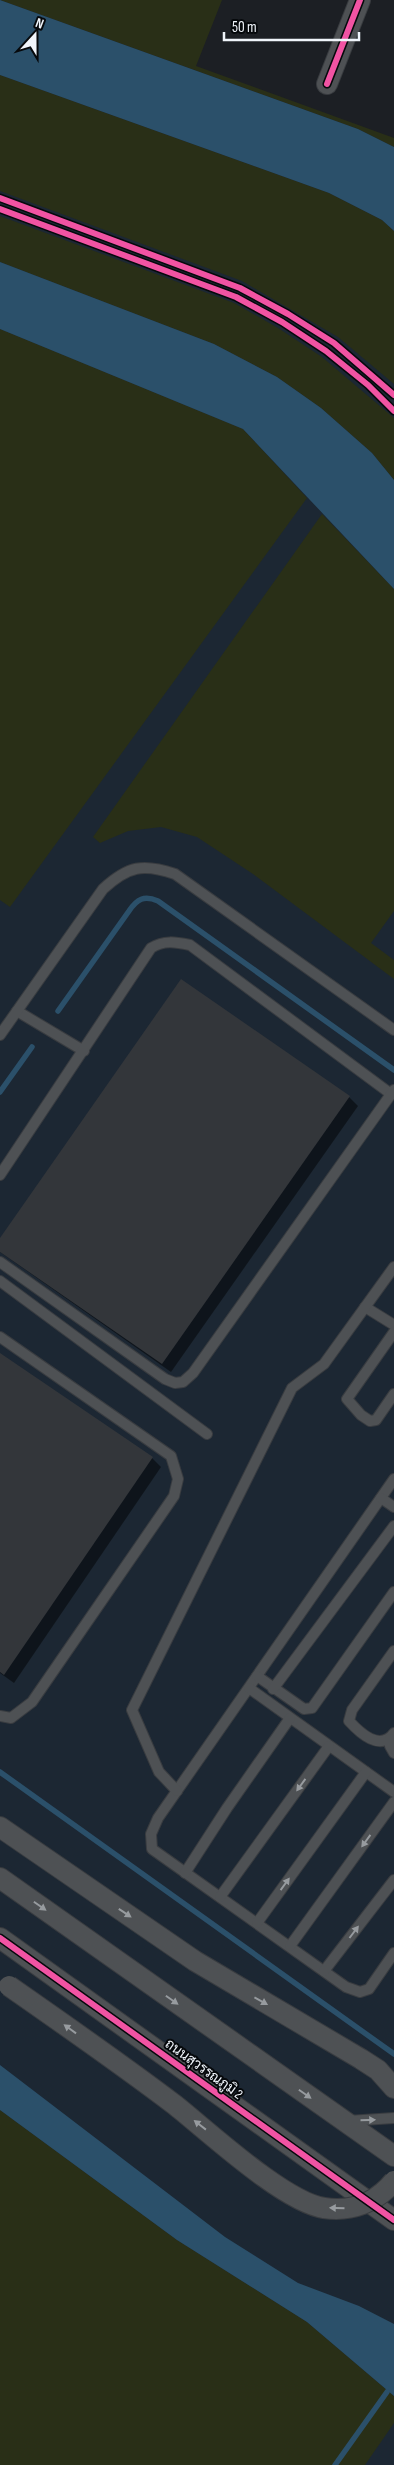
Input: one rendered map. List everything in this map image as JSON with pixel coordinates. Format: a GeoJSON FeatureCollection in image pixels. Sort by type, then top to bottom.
{"type":"FeatureCollection","features":[{"type":"Feature","properties":{"kind":"street"},"geometry":{"type":"LineString","coordinates":[[327,84],[360,0]]}},
{"type":"Feature","properties":{"kind":"street"},"geometry":{"type":"LineString","coordinates":[[0,1828],[195,1961],[378,2070],[394,2088]]}},
{"type":"Feature","properties":{"kind":"street"},"geometry":{"type":"LineString","coordinates":[[0,1878],[394,2156]]}},
{"type":"Feature","properties":{"kind":"street","name":"ถนนสุวรรณภูมิ 2"},"geometry":{"type":"LineString","coordinates":[[0,1938],[394,2220]]}},
{"type":"Feature","properties":{"kind":"street"},"geometry":{"type":"LineString","coordinates":[[5,1982],[175,2105],[289,2194],[322,2208],[348,2208],[371,2202],[394,2181]]}},
{"type":"Feature","properties":{"kind":"lane"},"geometry":{"type":"LineString","coordinates":[[0,1035],[103,889],[117,877],[133,868],[154,867],[175,874],[394,1030]]}},
{"type":"Feature","properties":{"kind":"lane"},"geometry":{"type":"LineString","coordinates":[[0,1175],[151,948],[160,942],[176,942],[190,945],[393,1092],[378,1116],[210,1349],[184,1382],[175,1383],[165,1379],[0,1262]]}},
{"type":"Feature","properties":{"kind":"lane"},"geometry":{"type":"LineString","coordinates":[[17,1010],[84,1051]]}},
{"type":"Feature","properties":{"kind":"lane"},"geometry":{"type":"LineString","coordinates":[[177,1791],[159,1772],[132,1710],[292,1388],[324,1364],[394,1267]]}},
{"type":"Feature","properties":{"kind":"lane"},"geometry":{"type":"LineString","coordinates":[[0,1281],[207,1434]]}},
{"type":"Feature","properties":{"kind":"lane"},"geometry":{"type":"LineString","coordinates":[[365,1307],[394,1325]]}},
{"type":"Feature","properties":{"kind":"lane"},"geometry":{"type":"LineString","coordinates":[[394,1332],[347,1399],[361,1415],[370,1421],[376,1420],[394,1394]]}},
{"type":"Feature","properties":{"kind":"lane"},"geometry":{"type":"LineString","coordinates":[[0,1337],[171,1456],[178,1479],[174,1496],[32,1702],[11,1718],[0,1716]]}},
{"type":"Feature","properties":{"kind":"lane"},"geometry":{"type":"LineString","coordinates":[[394,1479],[158,1818],[151,1834],[152,1849],[346,1986],[360,1992],[369,1990],[394,1953]]}},
{"type":"Feature","properties":{"kind":"lane"},"geometry":{"type":"LineString","coordinates":[[381,1498],[394,1507]]}},
{"type":"Feature","properties":{"kind":"lane"},"geometry":{"type":"LineString","coordinates":[[273,1689],[394,1526]]}},
{"type":"Feature","properties":{"kind":"lane"},"geometry":{"type":"LineString","coordinates":[[257,1676],[304,1709],[312,1708],[394,1592]]}},
{"type":"Feature","properties":{"kind":"lane"},"geometry":{"type":"LineString","coordinates":[[392,1736],[382,1742],[375,1742],[348,1721],[352,1710],[394,1651]]}},
{"type":"Feature","properties":{"kind":"lane"},"geometry":{"type":"LineString","coordinates":[[249,1688],[394,1792]]}},
{"type":"Feature","properties":{"kind":"lane"},"geometry":{"type":"LineString","coordinates":[[185,1873],[227,1808],[290,1718]]}},
{"type":"Feature","properties":{"kind":"lane"},"geometry":{"type":"LineString","coordinates":[[392,1736],[390,1746],[394,1753]]}},
{"type":"Feature","properties":{"kind":"lane"},"geometry":{"type":"LineString","coordinates":[[220,1897],[329,1746]]}},
{"type":"Feature","properties":{"kind":"lane"},"geometry":{"type":"LineString","coordinates":[[257,1923],[366,1772]]}},
{"type":"Feature","properties":{"kind":"lane"},"geometry":{"type":"LineString","coordinates":[[290,1946],[394,1802]]}},
{"type":"Feature","properties":{"kind":"lane"},"geometry":{"type":"LineString","coordinates":[[324,1971],[394,1880]]}},
{"type":"Feature","properties":{"kind":"lane"},"geometry":{"type":"LineString","coordinates":[[342,2121],[394,2118]]}},
{"type":"Feature","properties":{"kind":"shaded area"},"geometry":{"type":"Polygon","coordinates":[[[0,117],[394,290],[394,2465],[0,2465],[0,117]]]}},
{"type":"Feature","properties":{"kind":"green space"},"geometry":{"type":"Polygon","coordinates":[[[0,0],[222,0],[196,66],[394,138],[394,147],[358,129],[0,0]]]}},
{"type":"Feature","properties":{"kind":"green space"},"geometry":{"type":"Polygon","coordinates":[[[0,75],[329,193],[382,220],[394,231],[394,384],[338,337],[242,281],[0,191],[0,75]]]}},
{"type":"Feature","properties":{"kind":"green space"},"geometry":{"type":"Polygon","coordinates":[[[0,216],[234,303],[278,328],[322,357],[394,418],[394,480],[372,453],[321,408],[277,377],[214,344],[0,262],[0,216]]]}},
{"type":"Feature","properties":{"kind":"green space"},"geometry":{"type":"Polygon","coordinates":[[[0,329],[243,429],[307,498],[10,907],[0,900],[0,329]]]}},
{"type":"Feature","properties":{"kind":"green space"},"geometry":{"type":"Polygon","coordinates":[[[322,514],[394,589],[394,911],[371,943],[394,960],[394,979],[253,874],[197,837],[161,827],[128,831],[100,843],[93,837],[322,514]]]}},
{"type":"Feature","properties":{"kind":"green space"},"geometry":{"type":"Polygon","coordinates":[[[0,2110],[177,2240],[307,2322],[394,2396],[394,2423],[365,2465],[0,2465],[0,2110]]]}},
{"type":"Feature","properties":{"kind":"water"},"geometry":{"type":"Polygon","coordinates":[[[0,0],[358,129],[394,147],[394,231],[382,220],[329,193],[0,75],[0,0]]]}},
{"type":"Feature","properties":{"kind":"water"},"geometry":{"type":"Polygon","coordinates":[[[0,262],[214,344],[277,377],[321,408],[372,453],[394,480],[394,589],[243,429],[0,329],[0,262]]]}},
{"type":"Feature","properties":{"kind":"water"},"geometry":{"type":"Polygon","coordinates":[[[0,2065],[225,2237],[298,2283],[359,2306],[394,2324],[394,2396],[307,2322],[177,2240],[0,2110],[0,2065]]]}},
{"type":"Feature","properties":{"kind":"building"},"geometry":{"type":"Polygon","coordinates":[[[181,979],[350,1096],[162,1364],[0,1252],[0,1238],[181,979]]]}},
{"type":"Feature","properties":{"kind":"building"},"geometry":{"type":"Polygon","coordinates":[[[0,1353],[153,1457],[4,1675],[0,1672],[0,1353]]]}},
{"type":"Feature","properties":{"kind":"waterway"},"geometry":{"type":"LineString","coordinates":[[58,1011],[132,907],[141,899],[149,898],[158,901],[394,1070]]}},
{"type":"Feature","properties":{"kind":"waterway"},"geometry":{"type":"LineString","coordinates":[[0,1092],[32,1047]]}},
{"type":"Feature","properties":{"kind":"waterway"},"geometry":{"type":"LineString","coordinates":[[0,1772],[394,2054]]}},
{"type":"Feature","properties":{"kind":"waterway"},"geometry":{"type":"LineString","coordinates":[[335,2465],[387,2392]]}},
{"type":"Feature","properties":{"kind":"cycle path"},"geometry":{"type":"LineString","coordinates":[[327,84],[360,0]]}},
{"type":"Feature","properties":{"kind":"cycle path"},"geometry":{"type":"LineString","coordinates":[[0,198],[240,288],[288,314],[334,343],[394,395]]}},
{"type":"Feature","properties":{"kind":"cycle path"},"geometry":{"type":"LineString","coordinates":[[0,209],[236,297],[282,322],[326,351],[368,385],[394,411]]}},
{"type":"Feature","properties":{"kind":"cycle path"},"geometry":{"type":"LineString","coordinates":[[0,1938],[394,2220]]}}]}
